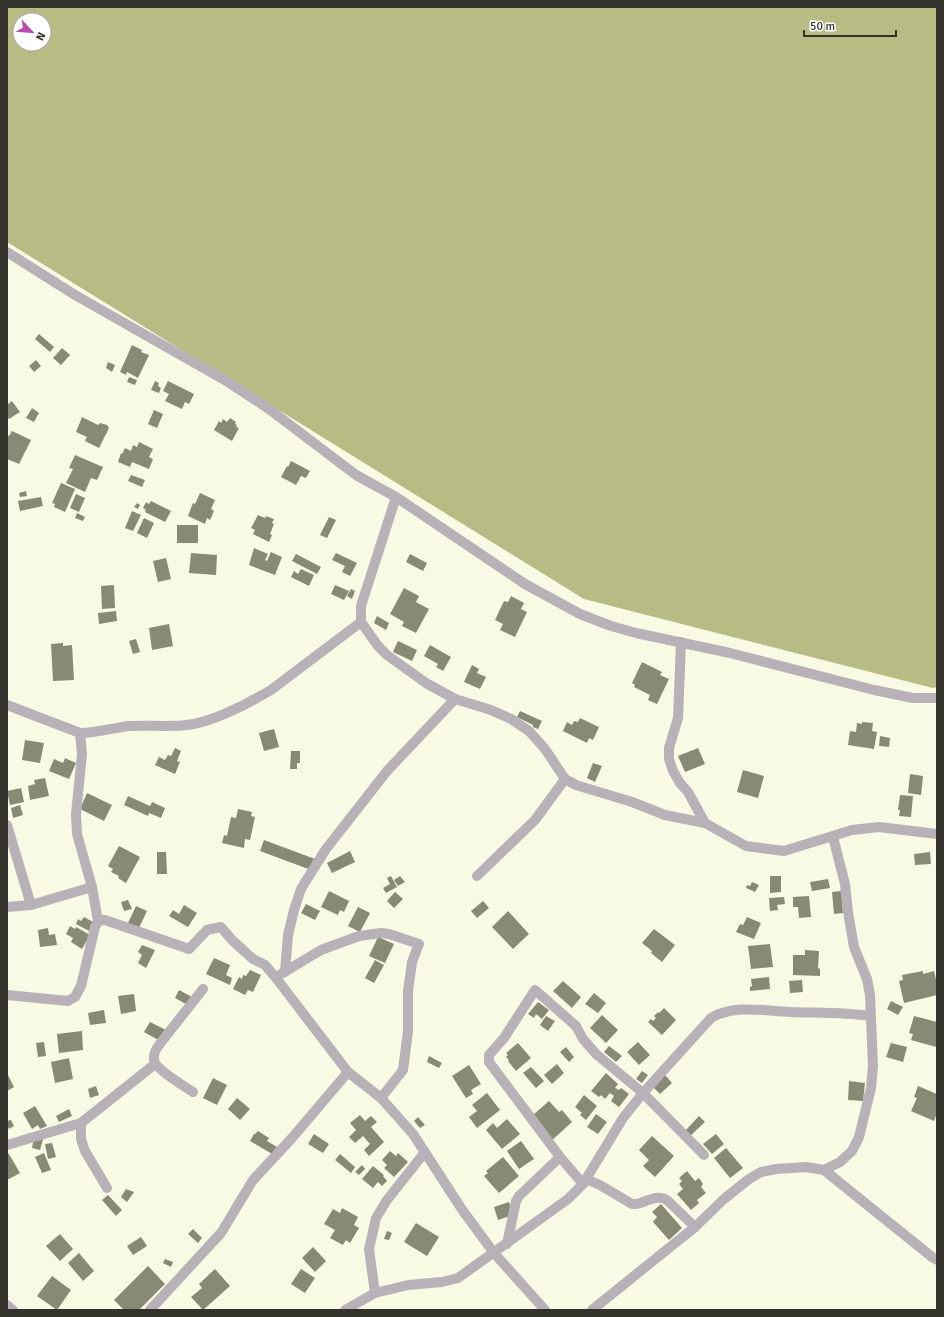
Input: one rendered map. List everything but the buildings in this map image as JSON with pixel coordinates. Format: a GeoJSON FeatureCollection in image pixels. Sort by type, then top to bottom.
{"type":"FeatureCollection","features":[{"type":"Feature","properties":{"kind":"street"},"geometry":{"type":"LineString","coordinates":[[7,252],[75,295],[228,382],[269,410],[356,475],[396,497],[525,584],[573,610],[611,626],[636,634],[730,653],[874,690],[913,698],[937,698]]}},
{"type":"Feature","properties":{"kind":"street"},"geometry":{"type":"LineString","coordinates":[[396,497],[361,606],[361,622],[378,646],[387,655],[426,683],[455,699],[491,710],[511,719],[529,731],[545,749],[565,779],[576,786],[632,802],[665,815],[704,823],[746,846],[784,851],[852,830],[880,827],[937,834]]}},
{"type":"Feature","properties":{"kind":"street"},"geometry":{"type":"LineString","coordinates":[[7,706],[80,733],[92,733],[129,726],[188,725],[220,716],[256,699],[271,690],[361,622]]}},
{"type":"Feature","properties":{"kind":"street"},"geometry":{"type":"LineString","coordinates":[[680,642],[678,718],[669,748],[669,759],[677,777],[688,792],[704,823]]}},
{"type":"Feature","properties":{"kind":"street"},"geometry":{"type":"LineString","coordinates":[[285,972],[288,935],[294,910],[301,889],[309,876],[326,849],[387,771],[455,699]]}},
{"type":"Feature","properties":{"kind":"street"},"geometry":{"type":"LineString","coordinates":[[7,996],[68,1001],[75,997],[81,986],[95,927],[98,921],[92,887],[77,834],[76,814],[82,754],[80,733]]}},
{"type":"Feature","properties":{"kind":"street"},"geometry":{"type":"LineString","coordinates":[[477,876],[535,820],[565,779]]}},
{"type":"Feature","properties":{"kind":"street"},"geometry":{"type":"LineString","coordinates":[[7,825],[31,905]]}},
{"type":"Feature","properties":{"kind":"street"},"geometry":{"type":"LineString","coordinates":[[824,1170],[840,1162],[852,1151],[859,1137],[872,1081],[873,1066],[870,995],[867,979],[854,947],[845,884],[833,837]]}},
{"type":"Feature","properties":{"kind":"street"},"geometry":{"type":"LineString","coordinates":[[7,907],[31,905],[92,887]]}},
{"type":"Feature","properties":{"kind":"street"},"geometry":{"type":"LineString","coordinates":[[98,921],[105,920],[189,949],[207,930],[221,927],[232,940],[253,959],[265,965],[348,1072],[381,1098],[413,1134],[463,1211],[494,1253],[546,1310]]}},
{"type":"Feature","properties":{"kind":"street"},"geometry":{"type":"LineString","coordinates":[[276,978],[320,950],[359,936],[382,933],[419,944],[412,962],[408,991],[408,1031],[403,1070],[381,1098]]}},
{"type":"Feature","properties":{"kind":"street"},"geometry":{"type":"LineString","coordinates":[[193,1092],[166,1074],[155,1064],[154,1053],[158,1045],[203,989]]}},
{"type":"Feature","properties":{"kind":"street"},"geometry":{"type":"LineString","coordinates":[[695,1227],[667,1200],[663,1198],[659,1197],[632,1204],[600,1185],[584,1182],[560,1158],[488,1062],[489,1055],[504,1038],[535,990],[576,1026],[583,1039],[596,1054],[643,1093],[704,1154]]}},
{"type":"Feature","properties":{"kind":"street"},"geometry":{"type":"LineString","coordinates":[[345,1310],[375,1293],[408,1285],[442,1282],[458,1278],[568,1199],[584,1182],[623,1118],[643,1093],[711,1018],[720,1013],[755,1008],[791,1012],[856,1014],[870,1016]]}},
{"type":"Feature","properties":{"kind":"street"},"geometry":{"type":"LineString","coordinates":[[7,1145],[81,1123],[155,1064]]}},
{"type":"Feature","properties":{"kind":"street"},"geometry":{"type":"LineString","coordinates":[[150,1310],[221,1233],[253,1180],[292,1138],[348,1072]]}},
{"type":"Feature","properties":{"kind":"street"},"geometry":{"type":"LineString","coordinates":[[81,1123],[82,1139],[85,1151],[107,1188]]}},
{"type":"Feature","properties":{"kind":"street"},"geometry":{"type":"LineString","coordinates":[[375,1293],[369,1249],[376,1218],[387,1200],[425,1152]]}},
{"type":"Feature","properties":{"kind":"street"},"geometry":{"type":"LineString","coordinates":[[507,1244],[516,1201],[519,1196],[560,1158]]}},
{"type":"Feature","properties":{"kind":"street"},"geometry":{"type":"LineString","coordinates":[[592,1310],[695,1227],[724,1199],[748,1179],[761,1172],[776,1169],[806,1167],[824,1170],[937,1260]]}},
{"type":"Feature","properties":{"kind":"street"},"geometry":{"type":"LineString","coordinates":[[7,1305],[13,1310]]}},
{"type":"Feature","properties":{"kind":"green space"},"geometry":{"type":"Polygon","coordinates":[[[7,7],[937,7],[937,687],[933,688],[584,599],[7,242],[7,7]]]}}]}
